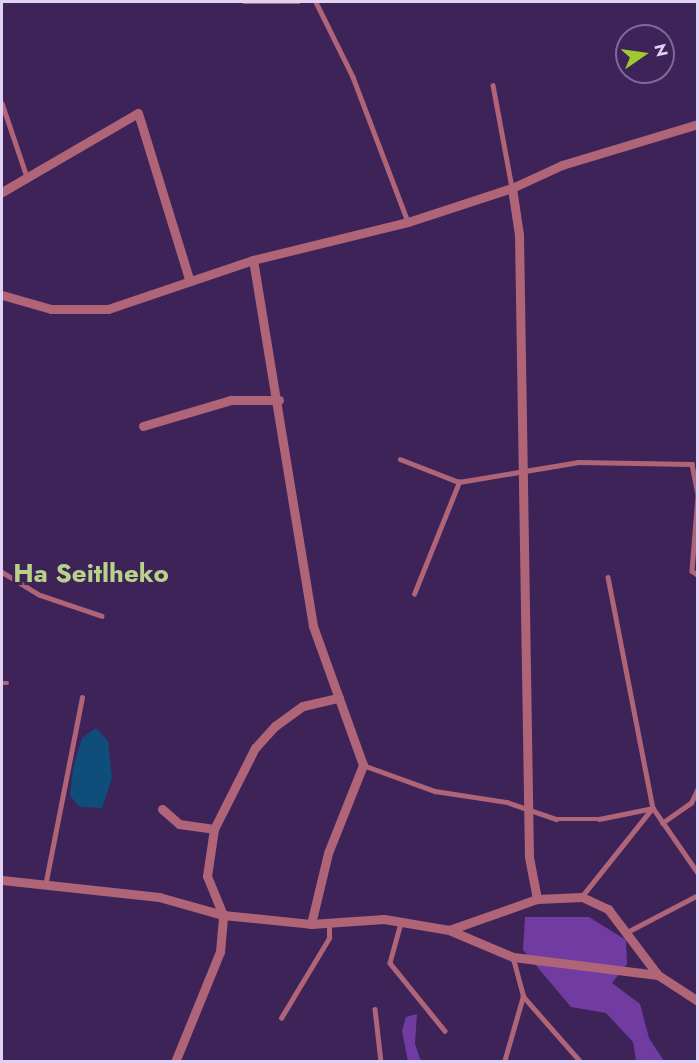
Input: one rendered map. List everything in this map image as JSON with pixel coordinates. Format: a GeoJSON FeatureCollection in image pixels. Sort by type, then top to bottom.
{"type":"FeatureCollection","features":[{"type":"Feature","properties":{"kind":"street"},"geometry":{"type":"LineString","coordinates":[[2,192],[138,113],[189,279]]}},
{"type":"Feature","properties":{"kind":"street"},"geometry":{"type":"LineString","coordinates":[[2,295],[79,312],[157,295],[189,279],[253,260],[408,222],[512,188],[562,165],[698,124]]}},
{"type":"Feature","properties":{"kind":"street"},"geometry":{"type":"LineString","coordinates":[[512,188],[519,235],[529,857],[537,899]]}},
{"type":"Feature","properties":{"kind":"street"},"geometry":{"type":"LineString","coordinates":[[253,260],[279,400],[285,473],[313,626],[363,765],[328,853],[311,924]]}},
{"type":"Feature","properties":{"kind":"street"},"geometry":{"type":"LineString","coordinates":[[143,426],[231,400],[279,400]]}},
{"type":"Feature","properties":{"kind":"street"},"geometry":{"type":"LineString","coordinates":[[175,1062],[211,981],[224,915],[207,876],[214,829],[255,748],[275,726],[303,706],[339,698]]}},
{"type":"Feature","properties":{"kind":"street"},"geometry":{"type":"LineString","coordinates":[[162,809],[179,824],[214,829]]}},
{"type":"Feature","properties":{"kind":"street"},"geometry":{"type":"LineString","coordinates":[[2,880],[46,881],[110,896],[159,897],[224,915],[311,924],[402,921],[449,930],[513,957],[658,975]]}},
{"type":"Feature","properties":{"kind":"street"},"geometry":{"type":"LineString","coordinates":[[449,930],[537,899],[582,897],[608,909],[629,931],[658,975],[698,1001]]}},
{"type":"Feature","properties":{"kind":"lane"},"geometry":{"type":"LineString","coordinates":[[244,2],[299,2]]}},
{"type":"Feature","properties":{"kind":"lane"},"geometry":{"type":"LineString","coordinates":[[316,2],[353,77],[408,222]]}},
{"type":"Feature","properties":{"kind":"lane"},"geometry":{"type":"LineString","coordinates":[[493,85],[512,188]]}},
{"type":"Feature","properties":{"kind":"lane"},"geometry":{"type":"LineString","coordinates":[[2,103],[27,177]]}},
{"type":"Feature","properties":{"kind":"lane"},"geometry":{"type":"LineString","coordinates":[[400,459],[459,482],[578,462],[692,464],[698,496],[692,571],[698,575]]}},
{"type":"Feature","properties":{"kind":"lane"},"geometry":{"type":"LineString","coordinates":[[414,594],[459,482]]}},
{"type":"Feature","properties":{"kind":"lane"},"geometry":{"type":"LineString","coordinates":[[2,572],[40,595],[102,616]]}},
{"type":"Feature","properties":{"kind":"lane"},"geometry":{"type":"LineString","coordinates":[[608,576],[653,808],[698,873]]}},
{"type":"Feature","properties":{"kind":"lane"},"geometry":{"type":"LineString","coordinates":[[46,881],[82,698]]}},
{"type":"Feature","properties":{"kind":"lane"},"geometry":{"type":"LineString","coordinates":[[363,765],[435,791],[529,809],[556,819],[599,819],[653,808]]}},
{"type":"Feature","properties":{"kind":"lane"},"geometry":{"type":"LineString","coordinates":[[662,823],[691,803],[698,788]]}},
{"type":"Feature","properties":{"kind":"lane"},"geometry":{"type":"LineString","coordinates":[[582,897],[653,808]]}},
{"type":"Feature","properties":{"kind":"lane"},"geometry":{"type":"LineString","coordinates":[[629,931],[698,895]]}},
{"type":"Feature","properties":{"kind":"lane"},"geometry":{"type":"LineString","coordinates":[[402,921],[390,963],[445,1031]]}},
{"type":"Feature","properties":{"kind":"lane"},"geometry":{"type":"LineString","coordinates":[[281,1018],[329,938],[329,923]]}},
{"type":"Feature","properties":{"kind":"lane"},"geometry":{"type":"LineString","coordinates":[[513,957],[523,996],[581,1062]]}},
{"type":"Feature","properties":{"kind":"lane"},"geometry":{"type":"LineString","coordinates":[[504,1062],[523,996]]}},
{"type":"Feature","properties":{"kind":"lane"},"geometry":{"type":"LineString","coordinates":[[375,1009],[381,1062]]}},
{"type":"Feature","properties":{"kind":"shaded area"},"geometry":{"type":"Polygon","coordinates":[[[525,917],[589,917],[626,940],[627,964],[612,983],[640,1004],[649,1038],[664,1061],[636,1061],[633,1042],[606,1013],[571,1007],[523,950],[525,917]]]}},
{"type":"Feature","properties":{"kind":"shaded area"},"geometry":{"type":"Polygon","coordinates":[[[417,1014],[415,1044],[421,1061],[408,1061],[402,1031],[406,1017],[417,1014]]]}},
{"type":"Feature","properties":{"kind":"water"},"geometry":{"type":"Polygon","coordinates":[[[96,728],[108,741],[112,778],[102,808],[80,807],[70,796],[73,769],[82,738],[96,728]]]}},
{"type":"Feature","properties":{"kind":"district","name":"Ha Seitlheko"},"geometry":{"type":"Point","coordinates":[91,574]}}]}
